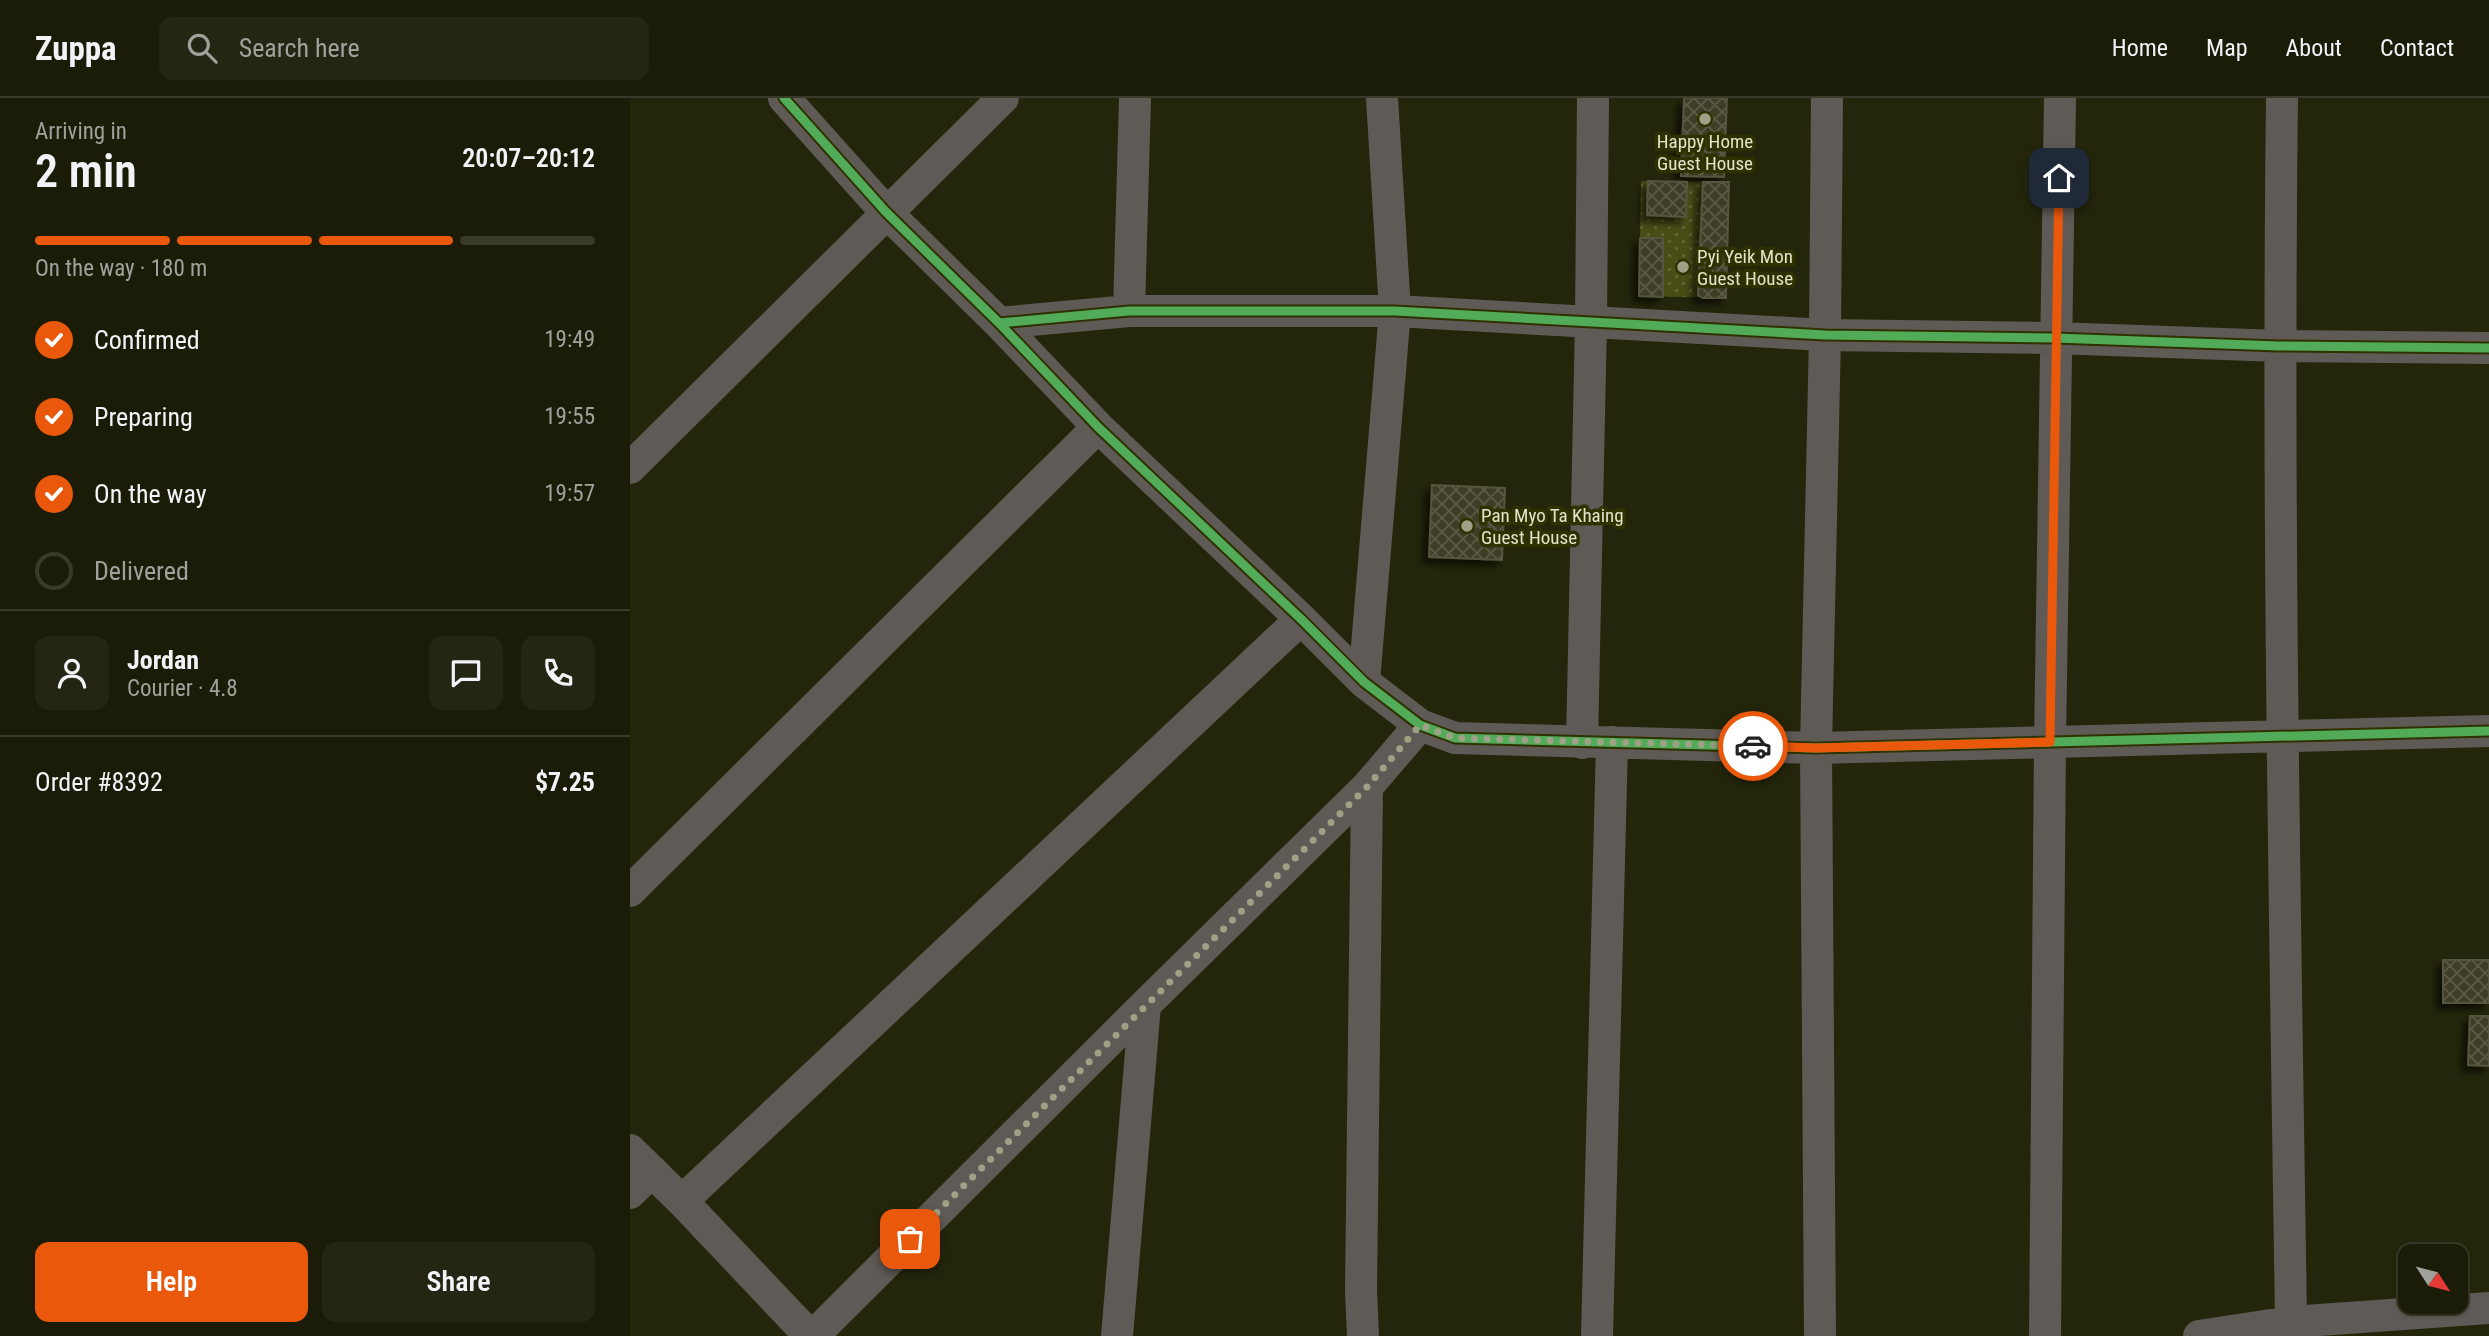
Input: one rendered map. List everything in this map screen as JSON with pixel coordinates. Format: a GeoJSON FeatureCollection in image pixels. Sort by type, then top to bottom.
{"type":"FeatureCollection","features":[{"type":"Feature","properties":{"kind":"street"},"geometry":{"type":"LineString","coordinates":[[784,98],[886,212],[999,323],[1098,427],[1364,682],[1420,725],[1455,738],[1816,748],[2489,731]]}},
{"type":"Feature","properties":{"kind":"street"},"geometry":{"type":"LineString","coordinates":[[630,468],[1003,98]]}},
{"type":"Feature","properties":{"kind":"street"},"geometry":{"type":"LineString","coordinates":[[1129,311],[1135,98]]}},
{"type":"Feature","properties":{"kind":"street"},"geometry":{"type":"LineString","coordinates":[[1364,682],[1395,311],[1382,98]]}},
{"type":"Feature","properties":{"kind":"street"},"geometry":{"type":"LineString","coordinates":[[1593,98],[1591,322],[1597,742],[1597,1336]]}},
{"type":"Feature","properties":{"kind":"street"},"geometry":{"type":"LineString","coordinates":[[1820,1336],[1816,748],[1827,98]]}},
{"type":"Feature","properties":{"kind":"street"},"geometry":{"type":"LineString","coordinates":[[2045,1336],[2050,742],[2060,98]]}},
{"type":"Feature","properties":{"kind":"street"},"geometry":{"type":"LineString","coordinates":[[2283,98],[2279,346],[2291,1322]]}},
{"type":"Feature","properties":{"kind":"street"},"geometry":{"type":"LineString","coordinates":[[999,323],[1129,311],[1395,311],[1825,335],[2055,338],[2279,346],[2489,348]]}},
{"type":"Feature","properties":{"kind":"street"},"geometry":{"type":"LineString","coordinates":[[630,891],[1098,427]]}},
{"type":"Feature","properties":{"kind":"street"},"geometry":{"type":"LineString","coordinates":[[682,1201],[1301,619]]}},
{"type":"Feature","properties":{"kind":"street"},"geometry":{"type":"LineString","coordinates":[[637,1171],[682,1201],[798,1332],[1145,1005],[1367,787],[1420,725]]}},
{"type":"Feature","properties":{"kind":"street"},"geometry":{"type":"LineString","coordinates":[[1363,1336],[1361,1291],[1367,787]]}},
{"type":"Feature","properties":{"kind":"street"},"geometry":{"type":"LineString","coordinates":[[1117,1336],[1145,1005]]}},
{"type":"Feature","properties":{"kind":"street"},"geometry":{"type":"LineString","coordinates":[[2199,1336],[2291,1322],[2489,1308]]}},
{"type":"Feature","properties":{"kind":"shaded area","name":"Pyi Yeik Mon Guest House"},"geometry":{"type":"Polygon","coordinates":[[[1641,181],[1729,182],[1726,298],[1639,296],[1641,181]]]}},
{"type":"Feature","properties":{"kind":"building"},"geometry":{"type":"Polygon","coordinates":[[[1684,98],[1727,98],[1724,177],[1681,176],[1684,98]]]}},
{"type":"Feature","properties":{"kind":"building"},"geometry":{"type":"Polygon","coordinates":[[[1648,181],[1687,182],[1686,217],[1647,215],[1648,181]]]}},
{"type":"Feature","properties":{"kind":"building"},"geometry":{"type":"Polygon","coordinates":[[[1703,182],[1729,182],[1726,298],[1703,298],[1698,295],[1703,182]]]}},
{"type":"Feature","properties":{"kind":"building"},"geometry":{"type":"Polygon","coordinates":[[[1640,238],[1663,238],[1663,297],[1639,296],[1640,238]]]}},
{"type":"Feature","properties":{"kind":"building"},"geometry":{"type":"Polygon","coordinates":[[[1432,485],[1505,488],[1502,560],[1429,557],[1432,485]]]}},
{"type":"Feature","properties":{"kind":"building"},"geometry":{"type":"Polygon","coordinates":[[[2443,960],[2489,960],[2489,1003],[2443,1003],[2443,960]]]}},
{"type":"Feature","properties":{"kind":"building"},"geometry":{"type":"Polygon","coordinates":[[[2470,1016],[2489,1016],[2489,1066],[2468,1065],[2470,1016]]]}},
{"type":"Feature","properties":{"kind":"cycle path"},"geometry":{"type":"LineString","coordinates":[[784,98],[886,212],[999,323],[1098,427],[1364,682],[1420,725],[1455,738],[1816,748],[2489,731]]}},
{"type":"Feature","properties":{"kind":"cycle path"},"geometry":{"type":"LineString","coordinates":[[999,323],[1129,311],[1395,311],[1825,335],[2055,338],[2279,346],[2489,348]]}},
{"type":"Feature","properties":{"kind":"way so far"},"geometry":{"type":"LineString","coordinates":[[910,1239],[1367,787],[1420,725],[1455,738],[1753,746]]}},
{"type":"Feature","properties":{"kind":"place","name":"Happy Home Guest House"},"geometry":{"type":"Point","coordinates":[1705,119]}},
{"type":"Feature","properties":{"kind":"place","name":"Pyi Yeik Mon Guest House"},"geometry":{"type":"Point","coordinates":[1683,267]}},
{"type":"Feature","properties":{"kind":"place","name":"Pan Myo Ta Khaing Guest House"},"geometry":{"type":"Point","coordinates":[1467,526]}},
{"type":"Feature","properties":{"kind":"route"},"geometry":{"type":"LineString","coordinates":[[1753,746],[1816,748],[2050,742],[2059,178]]}}]}
